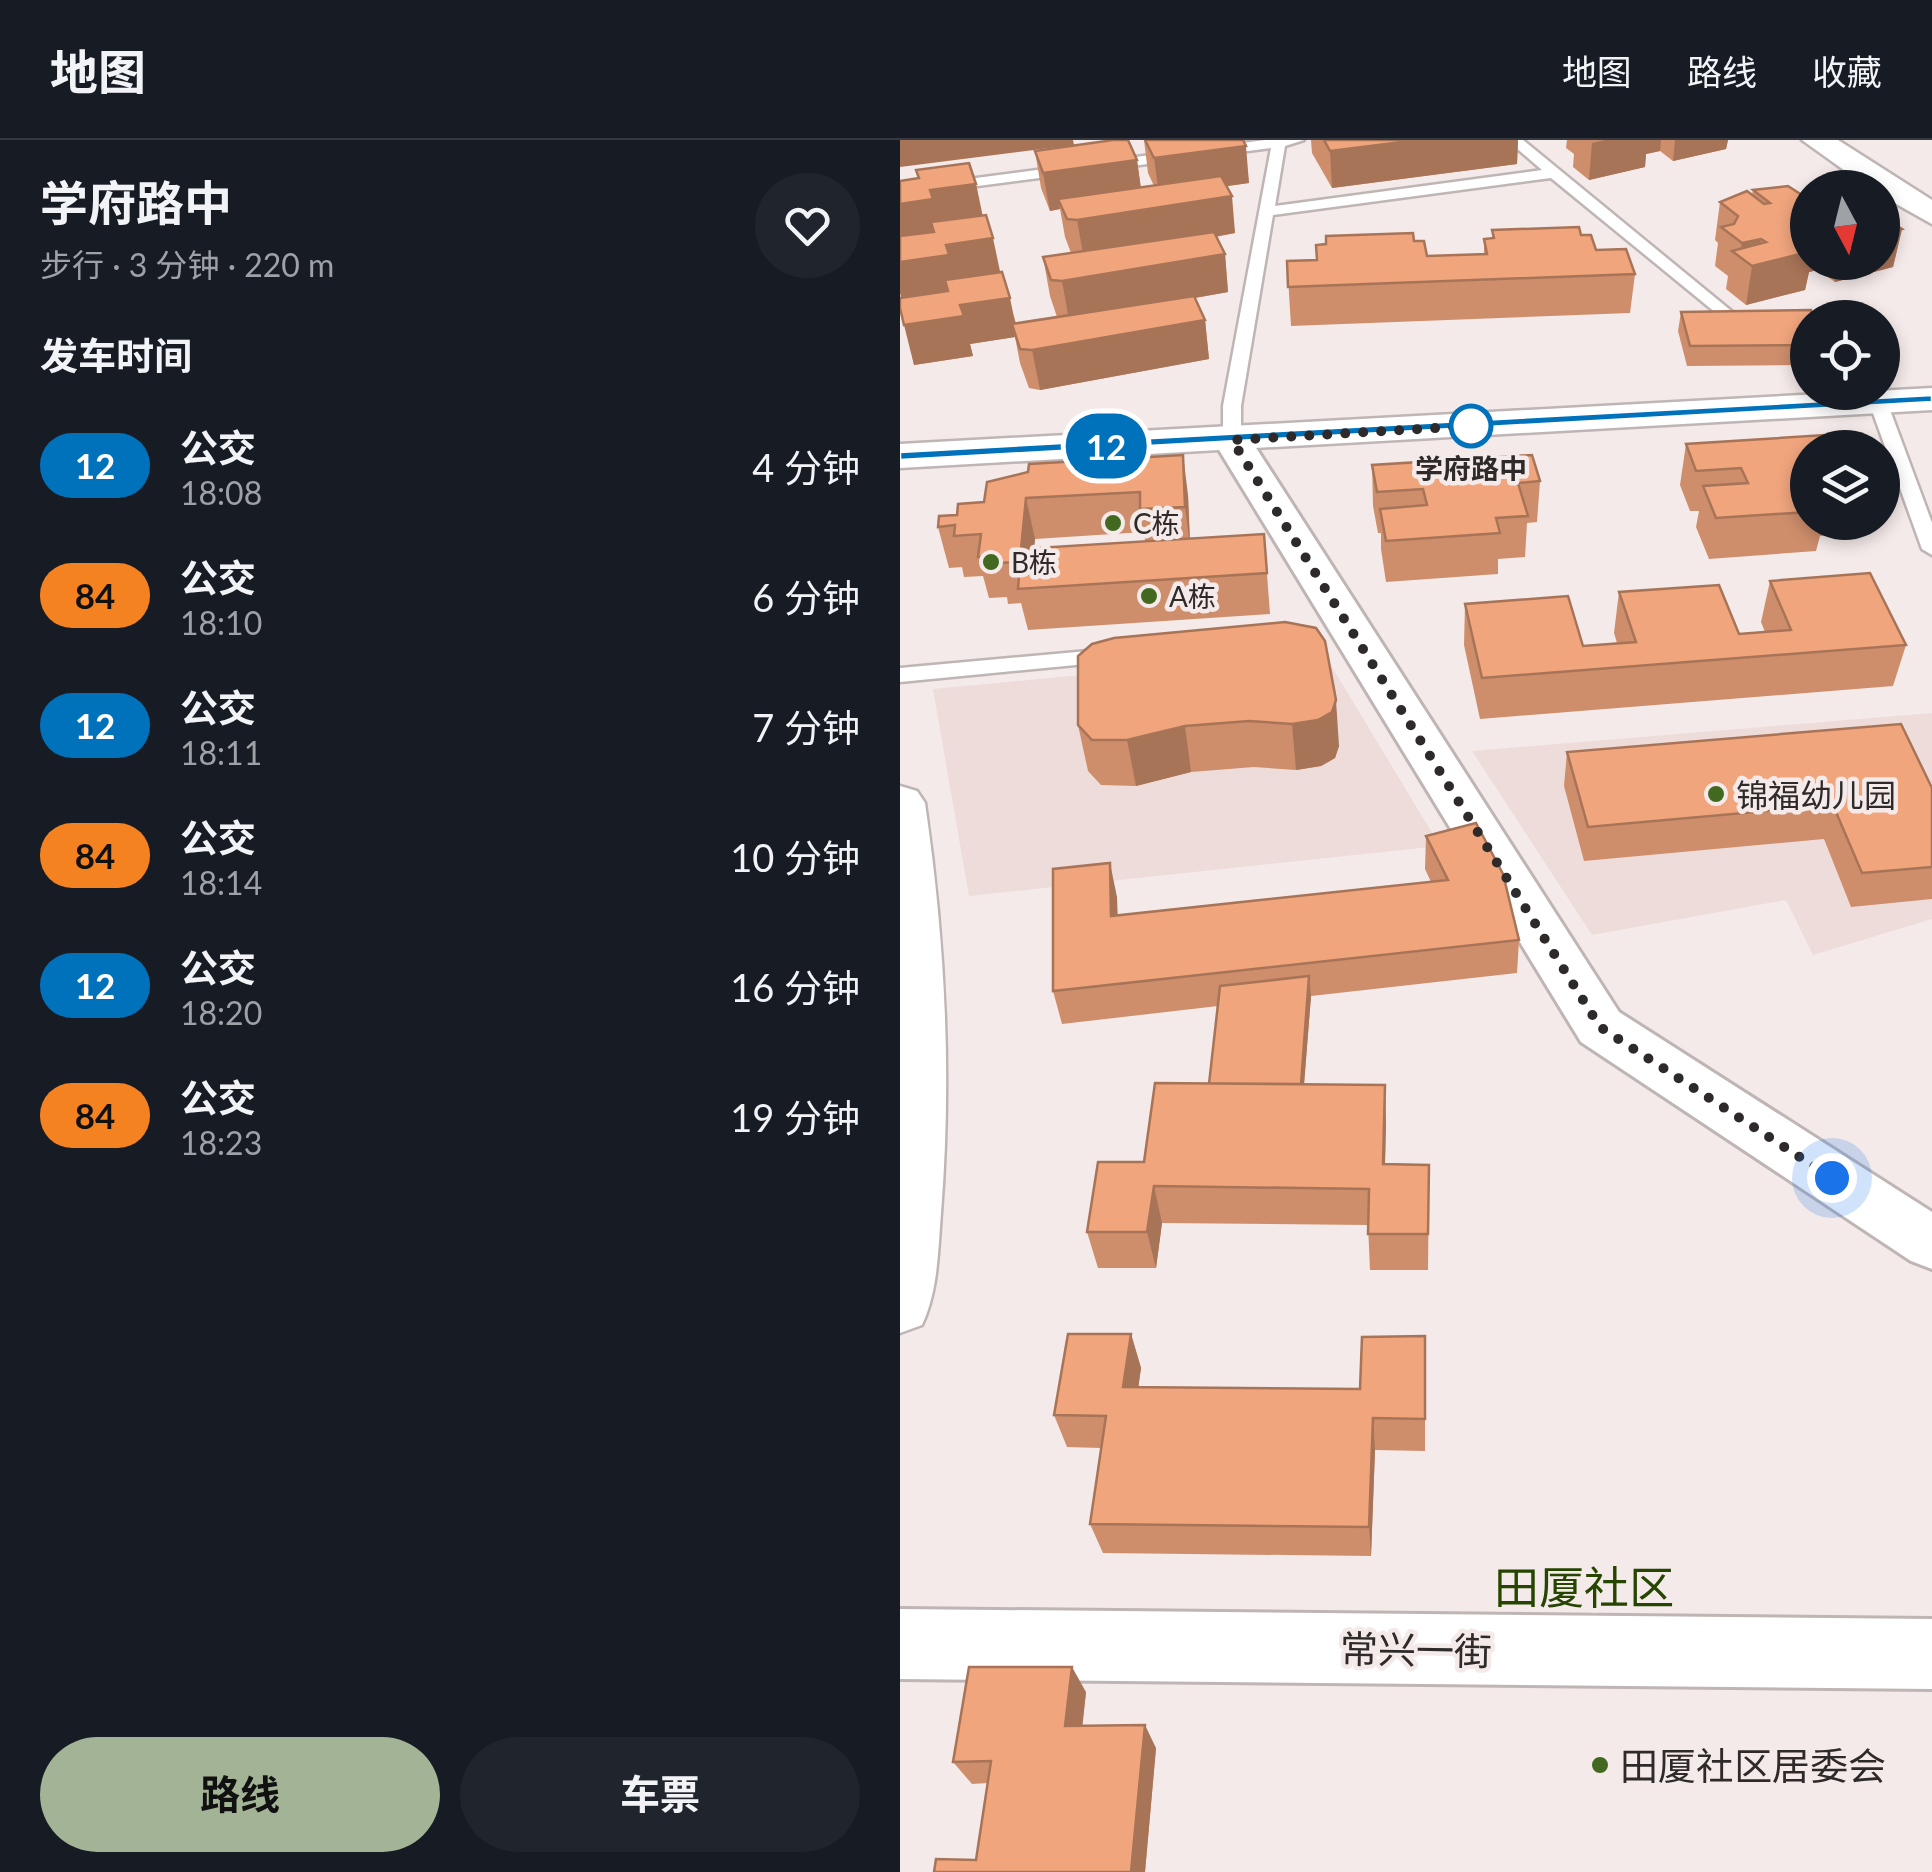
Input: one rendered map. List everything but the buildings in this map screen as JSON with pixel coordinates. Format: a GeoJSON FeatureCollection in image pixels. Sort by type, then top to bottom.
{"type":"FeatureCollection","features":[{"type":"Feature","properties":{"kind":"main road"},"geometry":{"type":"LineString","coordinates":[[1817,140],[1932,214]]}},
{"type":"Feature","properties":{"kind":"main road"},"geometry":{"type":"LineString","coordinates":[[1856,140],[1932,188]]}},
{"type":"Feature","properties":{"kind":"main road"},"geometry":{"type":"LineString","coordinates":[[1900,401],[1932,399]]}},
{"type":"Feature","properties":{"kind":"main road"},"geometry":{"type":"LineString","coordinates":[[900,456],[1790,407]]}},
{"type":"Feature","properties":{"kind":"main road"},"geometry":{"type":"LineString","coordinates":[[900,802],[917,931],[920,1023],[919,1125],[900,1305]]}},
{"type":"Feature","properties":{"kind":"street"},"geometry":{"type":"LineString","coordinates":[[1232,440],[1344,634],[1600,1027],[1932,1243]]}},
{"type":"Feature","properties":{"kind":"street","name":"常兴一街"},"geometry":{"type":"LineString","coordinates":[[900,1644],[1932,1654]]}},
{"type":"Feature","properties":{"kind":"lane"},"geometry":{"type":"LineString","coordinates":[[900,192],[1298,140]]}},
{"type":"Feature","properties":{"kind":"lane"},"geometry":{"type":"LineString","coordinates":[[1514,140],[1727,314]]}},
{"type":"Feature","properties":{"kind":"lane"},"geometry":{"type":"LineString","coordinates":[[1232,440],[1232,406],[1280,142]]}},
{"type":"Feature","properties":{"kind":"lane"},"geometry":{"type":"LineString","coordinates":[[1267,211],[1554,173]]}},
{"type":"Feature","properties":{"kind":"lane"},"geometry":{"type":"LineString","coordinates":[[1881,410],[1932,549]]}},
{"type":"Feature","properties":{"kind":"lane"},"geometry":{"type":"LineString","coordinates":[[900,675],[1137,653]]}},
{"type":"Feature","properties":{"kind":"shaded area"},"geometry":{"type":"Polygon","coordinates":[[[1323,652],[1440,846],[969,896],[933,689],[1323,652]]]}},
{"type":"Feature","properties":{"kind":"shaded area","name":"锦福幼儿园"},"geometry":{"type":"Polygon","coordinates":[[[1932,713],[1932,919],[1813,955],[1786,900],[1592,935],[1472,751],[1932,713]]]}},
{"type":"Feature","properties":{"kind":"bus line","name":"12"},"geometry":{"type":"LineString","coordinates":[[900,456],[1932,399]]}},
{"type":"Feature","properties":{"kind":"place","name":"学府路中"},"geometry":{"type":"Point","coordinates":[1471,426]}},
{"type":"Feature","properties":{"kind":"place","name":"C栋"},"geometry":{"type":"Point","coordinates":[1113,523]}},
{"type":"Feature","properties":{"kind":"place","name":"B栋"},"geometry":{"type":"Point","coordinates":[991,562]}},
{"type":"Feature","properties":{"kind":"place","name":"A栋"},"geometry":{"type":"Point","coordinates":[1149,596]}},
{"type":"Feature","properties":{"kind":"place","name":"锦福幼儿园"},"geometry":{"type":"Point","coordinates":[1716,794]}},
{"type":"Feature","properties":{"kind":"place","name":"田厦社区居委会"},"geometry":{"type":"Point","coordinates":[1600,1765]}},
{"type":"Feature","properties":{"kind":"district","name":"田厦社区"},"geometry":{"type":"Point","coordinates":[1584,1587]}},
{"type":"Feature","properties":{"kind":"route"},"geometry":{"type":"LineString","coordinates":[[1471,426],[1232,440],[1600,1027],[1832,1178]]}}]}
